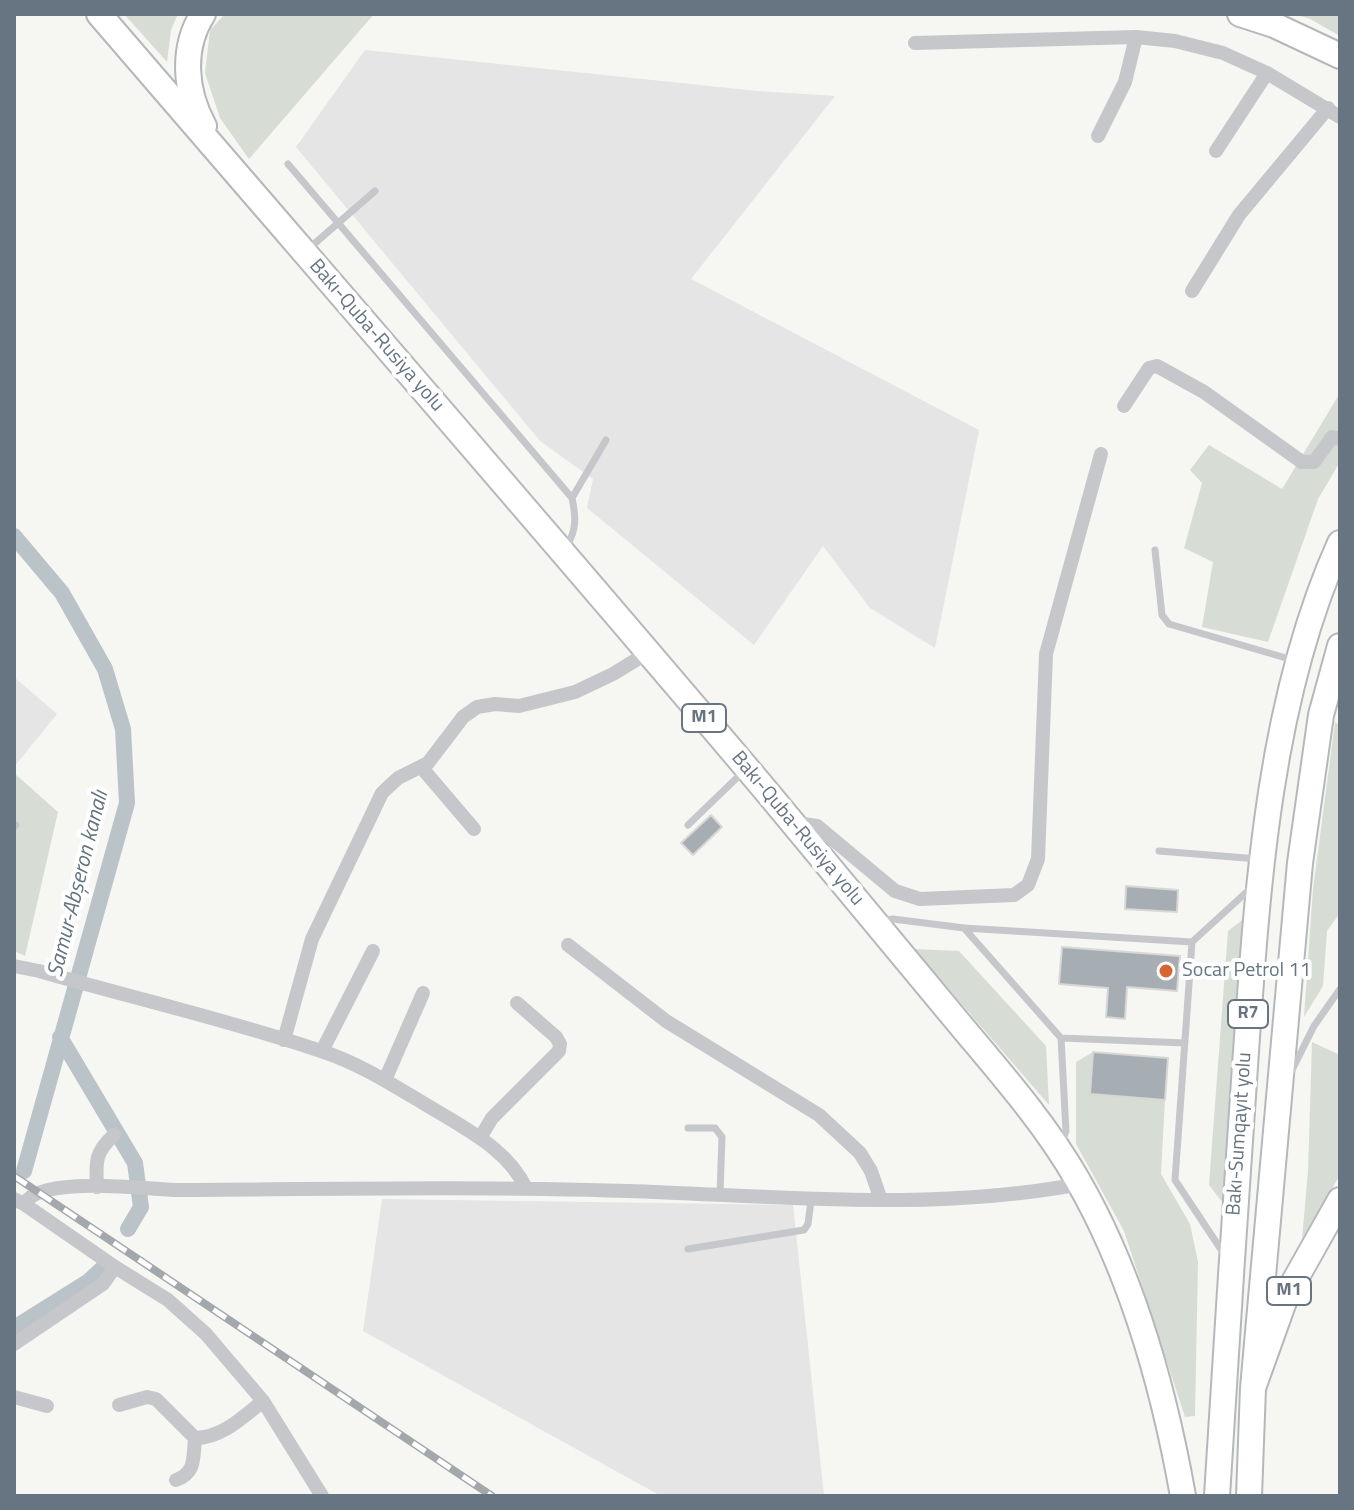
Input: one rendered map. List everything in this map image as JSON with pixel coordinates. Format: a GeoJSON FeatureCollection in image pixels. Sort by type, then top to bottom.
{"type":"FeatureCollection","features":[{"type":"Feature","properties":{"kind":"highway","name":"Bakı-Quba-Rusiya yolu"},"geometry":{"type":"LineString","coordinates":[[99,14],[649,652],[796,826],[1059,1148],[1112,1251],[1147,1343],[1171,1429],[1183,1496]]}},
{"type":"Feature","properties":{"kind":"highway"},"geometry":{"type":"LineString","coordinates":[[203,14],[190,45],[190,91],[201,122],[228,164]]}},
{"type":"Feature","properties":{"kind":"highway"},"geometry":{"type":"LineString","coordinates":[[1240,14],[1274,25],[1340,56]]}},
{"type":"Feature","properties":{"kind":"highway","name":"Bakı-Sumqayıt yolu"},"geometry":{"type":"LineString","coordinates":[[1217,1496],[1251,973],[1263,869],[1286,709],[1297,661],[1309,620],[1340,543]]}},
{"type":"Feature","properties":{"kind":"highway","name":"Bakı-Sumqayıt yolu"},"geometry":{"type":"LineString","coordinates":[[1253,1388],[1310,785],[1321,715],[1339,648]]}},
{"type":"Feature","properties":{"kind":"highway","name":"M1"},"geometry":{"type":"LineString","coordinates":[[1249,1496],[1253,1388],[1286,1296],[1340,1200]]}},
{"type":"Feature","properties":{"kind":"street"},"geometry":{"type":"LineString","coordinates":[[915,43],[1136,37],[1175,41],[1223,53],[1267,73],[1334,113],[1239,215],[1192,291]]}},
{"type":"Feature","properties":{"kind":"street"},"geometry":{"type":"LineString","coordinates":[[1098,136],[1125,82],[1136,37]]}},
{"type":"Feature","properties":{"kind":"street"},"geometry":{"type":"LineString","coordinates":[[1216,151],[1267,73]]}},
{"type":"Feature","properties":{"kind":"street"},"geometry":{"type":"LineString","coordinates":[[1124,406],[1149,368],[1157,366],[1204,392],[1307,464],[1314,462],[1332,437],[1340,439]]}},
{"type":"Feature","properties":{"kind":"street"},"geometry":{"type":"LineString","coordinates":[[796,826],[817,826],[895,891],[920,899],[1014,895],[1028,885],[1038,859],[1046,654],[1101,454]]}},
{"type":"Feature","properties":{"kind":"street"},"geometry":{"type":"LineString","coordinates":[[284,1040],[312,939],[382,793],[398,778],[422,768],[463,717],[477,707],[495,704],[519,706],[575,692],[649,652]]}},
{"type":"Feature","properties":{"kind":"street"},"geometry":{"type":"LineString","coordinates":[[422,768],[474,829]]}},
{"type":"Feature","properties":{"kind":"street"},"geometry":{"type":"LineString","coordinates":[[568,945],[666,1021],[819,1115],[860,1153],[871,1171],[881,1200]]}},
{"type":"Feature","properties":{"kind":"street"},"geometry":{"type":"LineString","coordinates":[[322,1051],[373,951]]}},
{"type":"Feature","properties":{"kind":"street"},"geometry":{"type":"LineString","coordinates":[[14,966],[322,1051],[385,1080],[480,1138],[514,1167],[526,1188]]}},
{"type":"Feature","properties":{"kind":"street"},"geometry":{"type":"LineString","coordinates":[[385,1080],[423,993]]}},
{"type":"Feature","properties":{"kind":"street"},"geometry":{"type":"LineString","coordinates":[[480,1138],[492,1118],[559,1051],[560,1044],[556,1037],[517,1003]]}},
{"type":"Feature","properties":{"kind":"street"},"geometry":{"type":"LineString","coordinates":[[97,1187],[96,1158],[114,1135]]}},
{"type":"Feature","properties":{"kind":"street"},"geometry":{"type":"LineString","coordinates":[[322,1496],[263,1401],[206,1334],[168,1300],[19,1201],[54,1188],[97,1187],[169,1190],[526,1188],[881,1200],[995,1196],[1080,1184]]}},
{"type":"Feature","properties":{"kind":"street"},"geometry":{"type":"LineString","coordinates":[[14,1344],[103,1284],[115,1267]]}},
{"type":"Feature","properties":{"kind":"street"},"geometry":{"type":"LineString","coordinates":[[14,1397],[47,1406]]}},
{"type":"Feature","properties":{"kind":"street"},"geometry":{"type":"LineString","coordinates":[[119,1405],[147,1397],[156,1399],[195,1438],[208,1438],[219,1434],[263,1401]]}},
{"type":"Feature","properties":{"kind":"street"},"geometry":{"type":"LineString","coordinates":[[176,1480],[191,1472],[195,1438]]}},
{"type":"Feature","properties":{"kind":"lane"},"geometry":{"type":"LineString","coordinates":[[288,164],[572,498],[576,518],[573,535],[563,552]]}},
{"type":"Feature","properties":{"kind":"lane"},"geometry":{"type":"LineString","coordinates":[[305,253],[375,191]]}},
{"type":"Feature","properties":{"kind":"lane"},"geometry":{"type":"LineString","coordinates":[[572,498],[606,440]]}},
{"type":"Feature","properties":{"kind":"lane"},"geometry":{"type":"LineString","coordinates":[[1155,550],[1162,615],[1169,624],[1297,661]]}},
{"type":"Feature","properties":{"kind":"lane"},"geometry":{"type":"LineString","coordinates":[[1339,648],[1340,682]]}},
{"type":"Feature","properties":{"kind":"lane"},"geometry":{"type":"LineString","coordinates":[[688,825],[747,768]]}},
{"type":"Feature","properties":{"kind":"lane"},"geometry":{"type":"LineString","coordinates":[[1159,851],[1263,869]]}},
{"type":"Feature","properties":{"kind":"lane"},"geometry":{"type":"LineString","coordinates":[[1231,1264],[1175,1180],[1192,942],[1263,869]]}},
{"type":"Feature","properties":{"kind":"lane"},"geometry":{"type":"LineString","coordinates":[[875,922],[893,919],[964,928],[1192,942]]}},
{"type":"Feature","properties":{"kind":"lane"},"geometry":{"type":"LineString","coordinates":[[964,928],[1061,1038],[1066,1131],[1059,1148]]}},
{"type":"Feature","properties":{"kind":"lane"},"geometry":{"type":"LineString","coordinates":[[1280,1096],[1314,1026],[1340,989]]}},
{"type":"Feature","properties":{"kind":"lane"},"geometry":{"type":"LineString","coordinates":[[1061,1038],[1185,1043]]}},
{"type":"Feature","properties":{"kind":"lane"},"geometry":{"type":"LineString","coordinates":[[688,1128],[719,1130],[722,1137],[720,1194]]}},
{"type":"Feature","properties":{"kind":"lane"},"geometry":{"type":"LineString","coordinates":[[688,1249],[804,1230],[808,1224],[812,1198]]}},
{"type":"Feature","properties":{"kind":"shaded area"},"geometry":{"type":"Polygon","coordinates":[[[124,14],[178,14],[171,30],[167,62],[124,14]]]}},
{"type":"Feature","properties":{"kind":"shaded area"},"geometry":{"type":"Polygon","coordinates":[[[225,14],[374,14],[249,159],[220,118],[205,73],[210,30],[225,14]]]}},
{"type":"Feature","properties":{"kind":"shaded area"},"geometry":{"type":"Polygon","coordinates":[[[1294,14],[1340,14],[1340,36],[1310,19],[1294,14]]]}},
{"type":"Feature","properties":{"kind":"shaded area"},"geometry":{"type":"Polygon","coordinates":[[[365,50],[757,91],[835,96],[691,279],[979,430],[935,648],[870,608],[823,546],[754,645],[587,508],[593,479],[540,441],[296,147],[365,50]]]}},
{"type":"Feature","properties":{"kind":"shaded area"},"geometry":{"type":"Polygon","coordinates":[[[1340,393],[1340,462],[1318,499],[1268,642],[1202,627],[1213,562],[1184,548],[1202,483],[1190,470],[1209,445],[1282,489],[1340,393]]]}},
{"type":"Feature","properties":{"kind":"shaded area"},"geometry":{"type":"Polygon","coordinates":[[[14,677],[57,714],[14,767],[14,677]]]}},
{"type":"Feature","properties":{"kind":"shaded area"},"geometry":{"type":"Polygon","coordinates":[[[1335,722],[1340,726],[1340,913],[1327,931],[1323,986],[1304,1017],[1313,889],[1335,722]]]}},
{"type":"Feature","properties":{"kind":"shaded area"},"geometry":{"type":"Polygon","coordinates":[[[14,773],[58,812],[25,956],[14,951],[14,773]]]}},
{"type":"Feature","properties":{"kind":"shaded area"},"geometry":{"type":"Polygon","coordinates":[[[1245,918],[1223,1203],[1209,1185],[1228,931],[1245,918]]]}},
{"type":"Feature","properties":{"kind":"shaded area"},"geometry":{"type":"Polygon","coordinates":[[[914,949],[959,951],[1046,1046],[1049,1105],[914,949]]]}},
{"type":"Feature","properties":{"kind":"shaded area"},"geometry":{"type":"Polygon","coordinates":[[[1312,1042],[1340,1055],[1340,1175],[1302,1239],[1308,1171],[1312,1042]]]}},
{"type":"Feature","properties":{"kind":"shaded area"},"geometry":{"type":"Polygon","coordinates":[[[1093,1052],[1090,1094],[1165,1100],[1161,1174],[1190,1224],[1198,1262],[1195,1416],[1185,1417],[1124,1231],[1076,1144],[1076,1062],[1093,1052]]]}},
{"type":"Feature","properties":{"kind":"shaded area"},"geometry":{"type":"Polygon","coordinates":[[[382,1199],[793,1205],[824,1496],[661,1496],[363,1331],[382,1199]]]}},
{"type":"Feature","properties":{"kind":"building"},"geometry":{"type":"Polygon","coordinates":[[[711,815],[722,827],[693,855],[681,843],[711,815]]]}},
{"type":"Feature","properties":{"kind":"building"},"geometry":{"type":"Polygon","coordinates":[[[1126,886],[1178,890],[1177,912],[1125,909],[1126,886]]]}},
{"type":"Feature","properties":{"kind":"building"},"geometry":{"type":"Polygon","coordinates":[[[1062,947],[1180,956],[1177,991],[1127,987],[1125,1019],[1106,1017],[1108,988],[1059,984],[1062,947]]]}},
{"type":"Feature","properties":{"kind":"building"},"geometry":{"type":"Polygon","coordinates":[[[1093,1052],[1168,1058],[1165,1100],[1090,1094],[1093,1052]]]}},
{"type":"Feature","properties":{"kind":"waterway","name":"Samur-Abşeron kanalı"},"geometry":{"type":"LineString","coordinates":[[14,536],[62,593],[105,669],[123,729],[127,803],[24,1171]]}},
{"type":"Feature","properties":{"kind":"waterway"},"geometry":{"type":"LineString","coordinates":[[60,1037],[135,1163],[141,1207],[128,1229]]}},
{"type":"Feature","properties":{"kind":"waterway"},"geometry":{"type":"LineString","coordinates":[[14,1328],[89,1281],[102,1269]]}},
{"type":"Feature","properties":{"kind":"railway"},"geometry":{"type":"LineString","coordinates":[[14,1176],[492,1496]]}},
{"type":"Feature","properties":{"kind":"place","name":"Socar Petrol 11"},"geometry":{"type":"Point","coordinates":[1166,971]}}]}
